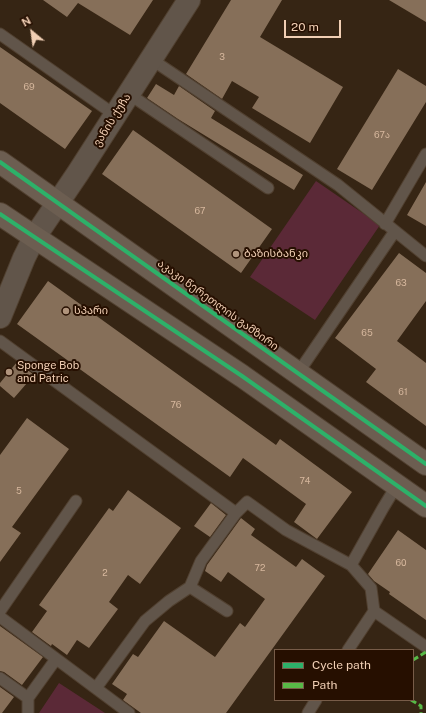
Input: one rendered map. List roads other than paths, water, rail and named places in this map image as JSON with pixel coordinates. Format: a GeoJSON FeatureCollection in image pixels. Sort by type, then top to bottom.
{"type":"FeatureCollection","features":[{"type":"Feature","properties":{"kind":"main road","name":"აკაკი წერეთლის გამზირი"},"geometry":{"type":"LineString","coordinates":[[0,162],[426,464]]}},
{"type":"Feature","properties":{"kind":"main road"},"geometry":{"type":"LineString","coordinates":[[0,214],[242,376],[426,506]]}},
{"type":"Feature","properties":{"kind":"street","name":"ვანის ქუჩა"},"geometry":{"type":"LineString","coordinates":[[0,317],[24,258],[34,238],[189,0]]}},
{"type":"Feature","properties":{"kind":"lane"},"geometry":{"type":"LineString","coordinates":[[0,34],[115,115]]}},
{"type":"Feature","properties":{"kind":"lane"},"geometry":{"type":"LineString","coordinates":[[151,59],[338,185],[426,256]]}},
{"type":"Feature","properties":{"kind":"lane"},"geometry":{"type":"LineString","coordinates":[[129,94],[268,188]]}},
{"type":"Feature","properties":{"kind":"lane"},"geometry":{"type":"LineString","coordinates":[[385,224],[426,154]]}},
{"type":"Feature","properties":{"kind":"lane"},"geometry":{"type":"LineString","coordinates":[[298,373],[395,231]]}},
{"type":"Feature","properties":{"kind":"lane"},"geometry":{"type":"LineString","coordinates":[[0,341],[236,513]]}},
{"type":"Feature","properties":{"kind":"lane"},"geometry":{"type":"LineString","coordinates":[[351,566],[397,485]]}},
{"type":"Feature","properties":{"kind":"lane"},"geometry":{"type":"LineString","coordinates":[[0,611],[76,501]]}},
{"type":"Feature","properties":{"kind":"lane"},"geometry":{"type":"LineString","coordinates":[[96,688],[145,621],[169,600],[190,587],[201,561],[236,513],[247,502],[286,530],[351,566],[371,588],[374,611],[349,649]]}},
{"type":"Feature","properties":{"kind":"lane"},"geometry":{"type":"LineString","coordinates":[[190,587],[227,611]]}},
{"type":"Feature","properties":{"kind":"lane"},"geometry":{"type":"LineString","coordinates":[[374,611],[426,647]]}},
{"type":"Feature","properties":{"kind":"lane"},"geometry":{"type":"LineString","coordinates":[[0,617],[129,713]]}},
{"type":"Feature","properties":{"kind":"lane"},"geometry":{"type":"LineString","coordinates":[[28,713],[28,698],[56,659]]}},
{"type":"Feature","properties":{"kind":"lane"},"geometry":{"type":"LineString","coordinates":[[0,678],[28,698]]}},
{"type":"Feature","properties":{"kind":"lane"},"geometry":{"type":"LineString","coordinates":[[308,713],[315,701]]}},
{"type":"Feature","properties":{"kind":"place","name":"ბაზისბანკი"},"geometry":{"type":"Point","coordinates":[236,254]}},
{"type":"Feature","properties":{"kind":"place","name":"სპარი"},"geometry":{"type":"Point","coordinates":[66,311]}},
{"type":"Feature","properties":{"kind":"place","name":"Sponge Bob and Patric"},"geometry":{"type":"Point","coordinates":[9,372]}}]}
